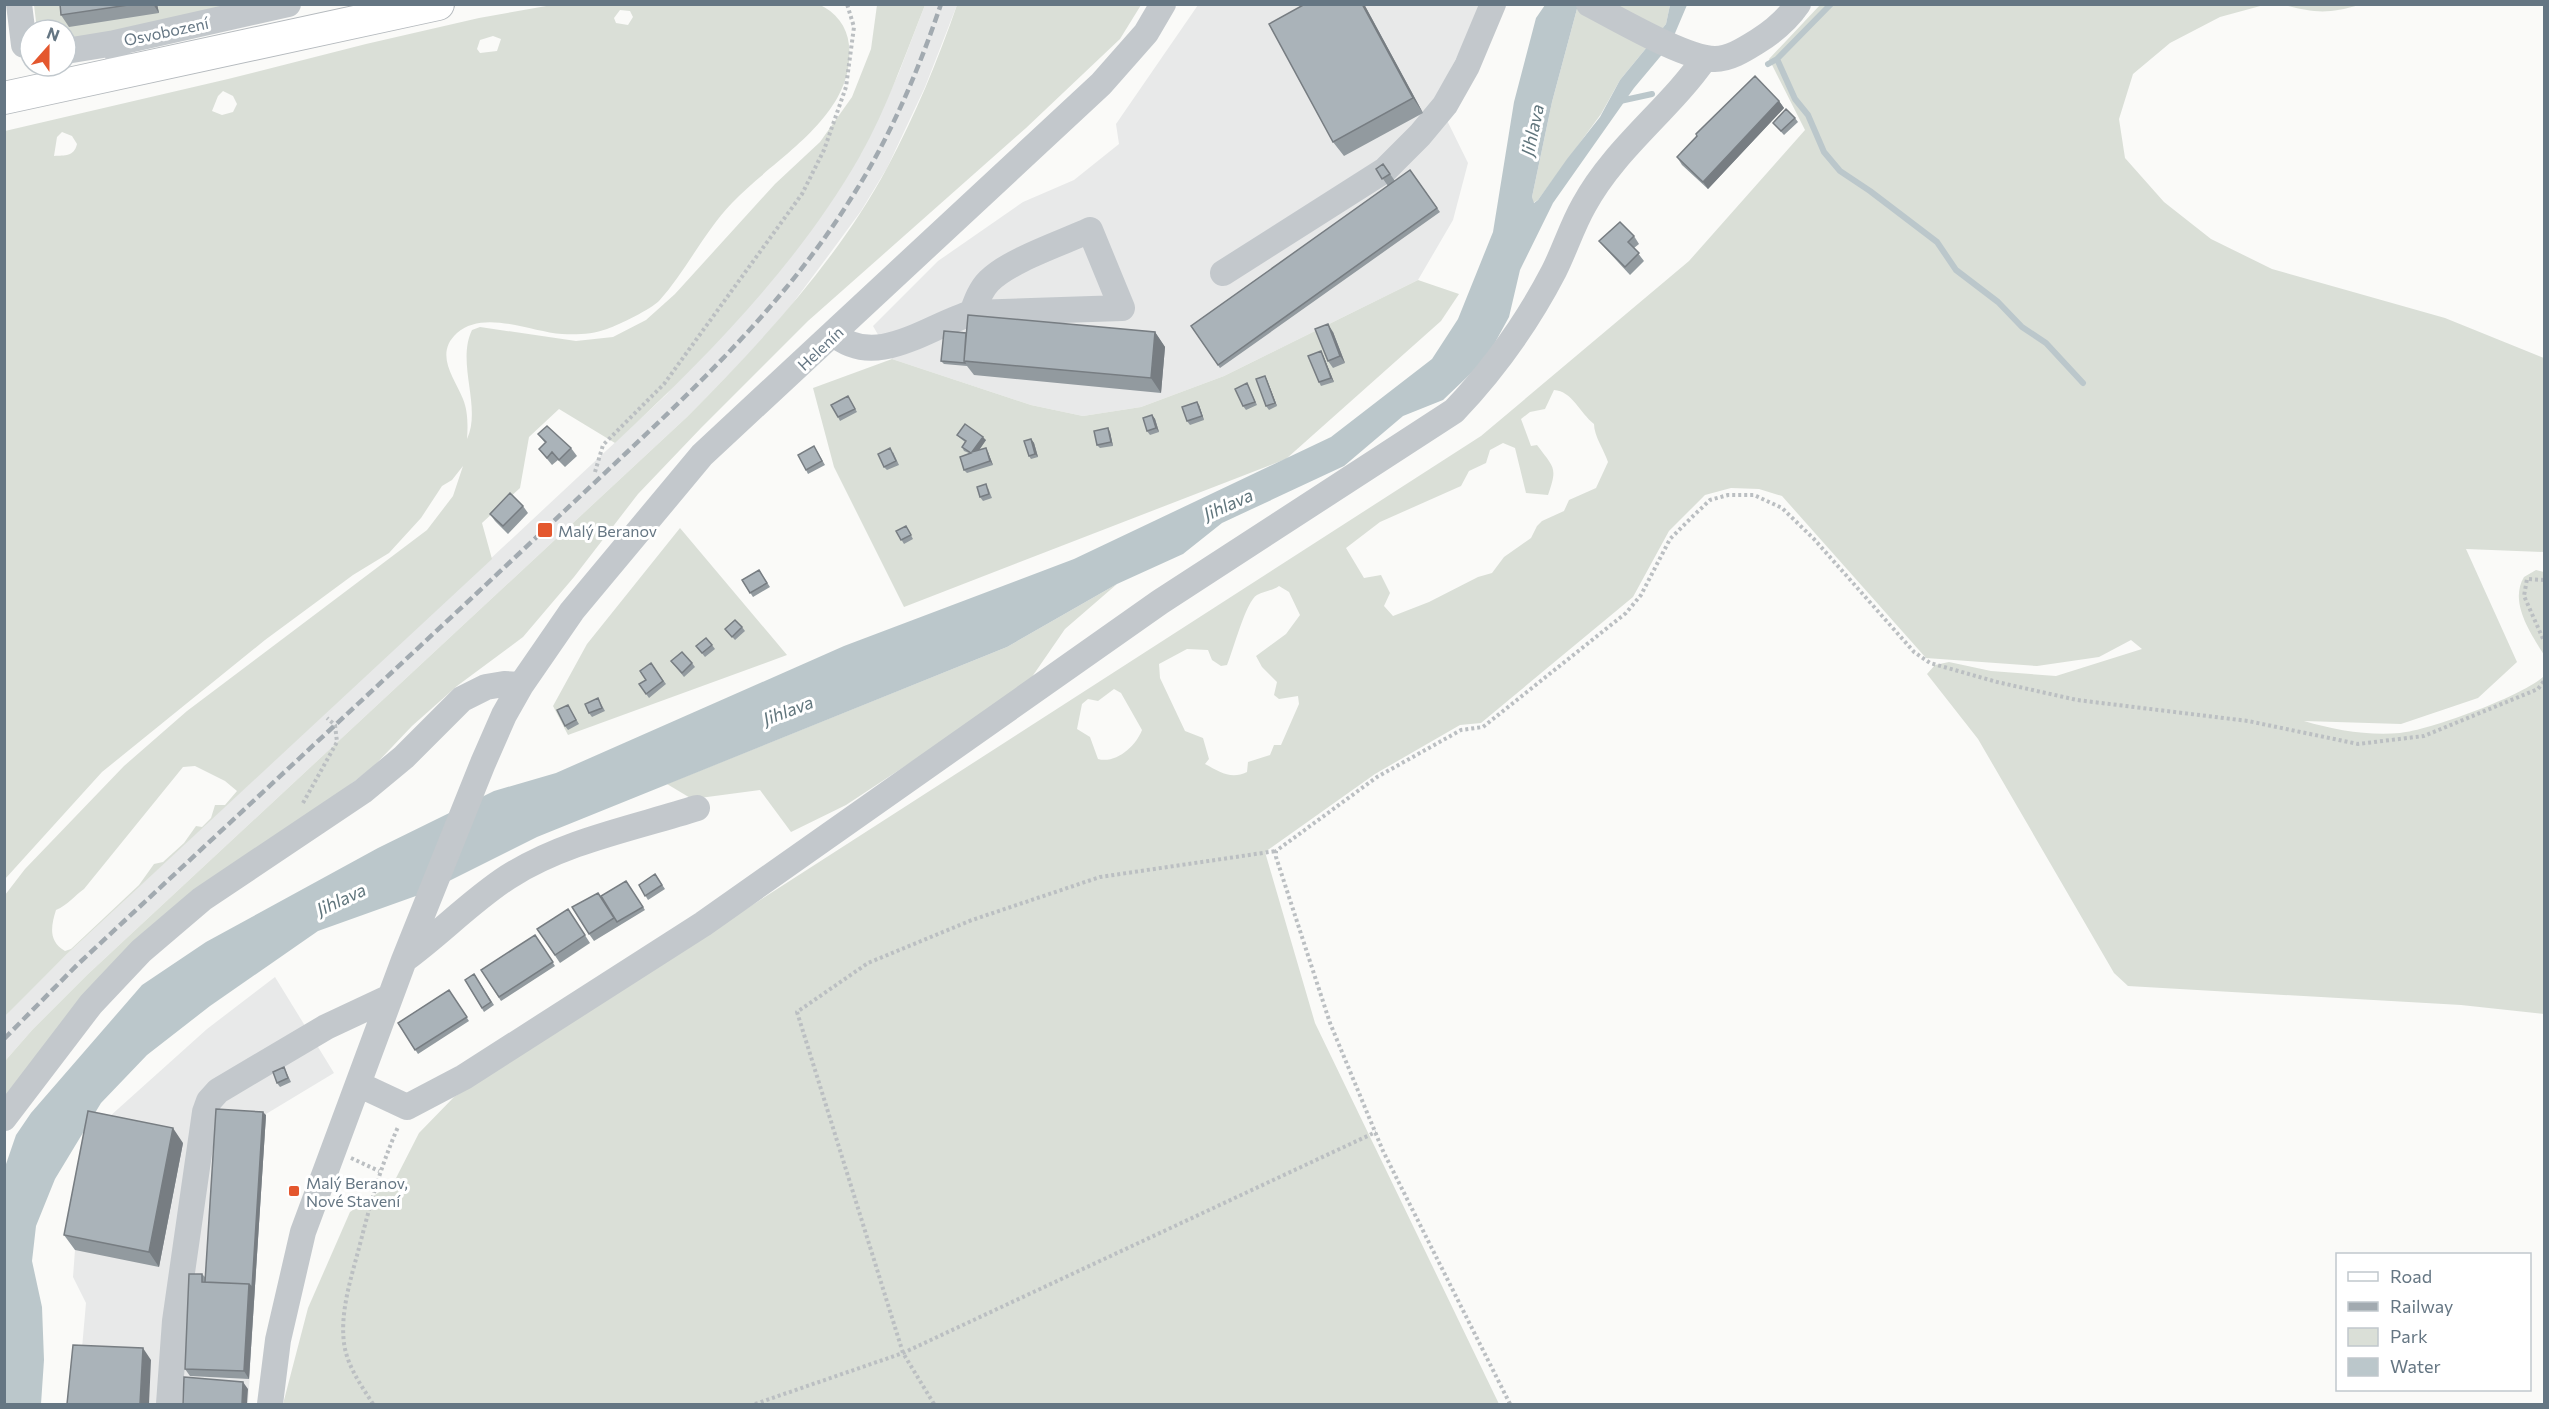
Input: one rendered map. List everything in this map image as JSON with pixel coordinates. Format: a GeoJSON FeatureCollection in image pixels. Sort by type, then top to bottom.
{"type":"FeatureCollection","features":[{"type":"Feature","properties":{"kind":"main road"},"geometry":{"type":"LineString","coordinates":[[4,98],[118,57],[438,4]]}},
{"type":"Feature","properties":{"kind":"street","name":"Osvobození"},"geometry":{"type":"LineString","coordinates":[[78,52],[118,57],[288,4]]}},
{"type":"Feature","properties":{"kind":"street","name":"Helenín"},"geometry":{"type":"LineString","coordinates":[[270,1404],[278,1340],[303,1232],[360,1085],[404,960],[483,763],[504,715],[521,685],[572,611],[702,455],[1101,84],[1146,33],[1163,4]]}},
{"type":"Feature","properties":{"kind":"street"},"geometry":{"type":"LineString","coordinates":[[1223,273],[1385,170],[1444,105],[1467,66],[1493,4]]}},
{"type":"Feature","properties":{"kind":"street"},"geometry":{"type":"LineString","coordinates":[[1589,4],[1680,49],[1705,58],[1717,59],[1731,56],[1772,32],[1791,15],[1798,4]]}},
{"type":"Feature","properties":{"kind":"street"},"geometry":{"type":"LineString","coordinates":[[360,1085],[407,1107],[464,1077],[703,924],[1160,602],[1454,411],[1482,382],[1512,342],[1554,271],[1584,204],[1642,130],[1686,86],[1705,58]]}},
{"type":"Feature","properties":{"kind":"street"},"geometry":{"type":"LineString","coordinates":[[834,334],[843,342],[871,350],[896,345],[949,320],[972,314],[1122,308],[1090,230],[1010,267],[990,280],[979,295],[972,314]]}},
{"type":"Feature","properties":{"kind":"street"},"geometry":{"type":"LineString","coordinates":[[4,1118],[91,1004],[141,951],[194,907],[363,791],[404,757],[462,699],[486,687],[504,684],[521,685]]}},
{"type":"Feature","properties":{"kind":"street"},"geometry":{"type":"LineString","coordinates":[[404,960],[508,877],[532,864],[577,844],[697,808]]}},
{"type":"Feature","properties":{"kind":"street"},"geometry":{"type":"LineString","coordinates":[[169,1404],[175,1321],[205,1112],[209,1101],[218,1091],[274,1056],[326,1027],[390,997]]}},
{"type":"Feature","properties":{"kind":"path"},"geometry":{"type":"LineString","coordinates":[[595,472],[603,445],[664,384],[802,194],[824,150],[846,87],[854,27],[847,4]]}},
{"type":"Feature","properties":{"kind":"path"},"geometry":{"type":"LineString","coordinates":[[934,1404],[903,1353],[797,1012],[868,963],[972,920],[1100,877],[1276,851],[1377,777],[1461,730],[1483,727],[1626,613],[1641,595],[1670,539],[1710,500],[1728,495],[1754,495],[1782,508],[1814,539],[1914,652],[1930,663],[1997,682],[2077,700],[2248,721],[2358,744],[2424,736],[2538,689],[2544,681]]}},
{"type":"Feature","properties":{"kind":"path"},"geometry":{"type":"LineString","coordinates":[[2544,580],[2526,579],[2524,596],[2544,641]]}},
{"type":"Feature","properties":{"kind":"path"},"geometry":{"type":"LineString","coordinates":[[313,802],[303,803],[337,742],[335,725],[327,718]]}},
{"type":"Feature","properties":{"kind":"path"},"geometry":{"type":"LineString","coordinates":[[1276,851],[1330,1023],[1376,1132],[1510,1404]]}},
{"type":"Feature","properties":{"kind":"path"},"geometry":{"type":"LineString","coordinates":[[373,1404],[350,1367],[344,1343],[343,1319],[353,1270],[379,1171],[407,1107]]}},
{"type":"Feature","properties":{"kind":"path"},"geometry":{"type":"LineString","coordinates":[[755,1404],[903,1353],[1376,1132]]}},
{"type":"Feature","properties":{"kind":"path"},"geometry":{"type":"LineString","coordinates":[[357,1161],[379,1171]]}},
{"type":"Feature","properties":{"kind":"shaded area"},"geometry":{"type":"Polygon","coordinates":[[[925,5],[957,5],[925,87],[887,168],[861,211],[828,256],[790,307],[750,353],[688,416],[87,975],[33,1029],[5,1061],[5,1016],[11,1009],[67,954],[667,394],[861,154],[898,75],[925,5]]]}},
{"type":"Feature","properties":{"kind":"shaded area"},"geometry":{"type":"Polygon","coordinates":[[[1198,5],[1483,5],[1436,98],[1468,163],[1453,220],[1418,280],[1224,376],[1141,407],[1083,416],[1031,405],[892,359],[873,326],[938,261],[1023,202],[1074,180],[1119,144],[1116,124],[1198,5]]]}},
{"type":"Feature","properties":{"kind":"shaded area"},"geometry":{"type":"Polygon","coordinates":[[[275,977],[334,1073],[266,1114],[248,1404],[77,1404],[86,1303],[73,1277],[75,1250],[99,1126],[207,1029],[275,977]]]}},
{"type":"Feature","properties":{"kind":"green space"},"geometry":{"type":"Polygon","coordinates":[[[818,4],[840,20],[846,32],[849,45],[848,71],[840,94],[826,115],[809,134],[749,186],[722,214],[678,277],[655,304],[619,324],[591,333],[562,334],[494,322],[468,326],[457,333],[450,341],[446,357],[466,408],[467,439],[472,413],[467,356],[472,330],[480,327],[576,341],[613,337],[646,320],[675,294],[775,184],[820,142],[852,97],[871,49],[877,5],[925,5],[887,100],[860,156],[808,235],[748,308],[683,377],[615,443],[559,409],[529,437],[520,488],[482,523],[492,559],[67,954],[5,1016],[5,895],[25,869],[124,766],[187,711],[427,530],[453,496],[463,466],[452,480],[442,486],[421,518],[389,553],[353,575],[265,640],[102,772],[5,879],[5,131],[366,44],[479,18],[552,5],[818,4]],[[620,10],[614,18],[616,23],[628,25],[633,17],[630,11],[620,10]],[[493,36],[480,40],[477,49],[480,53],[497,51],[501,39],[493,36]],[[223,91],[218,96],[212,111],[222,115],[233,112],[237,104],[233,96],[223,91]],[[62,132],[57,137],[54,156],[74,151],[77,144],[72,136],[62,132]],[[195,766],[183,767],[84,889],[56,910],[52,927],[53,938],[65,951],[71,949],[139,885],[154,864],[163,862],[184,843],[196,826],[202,827],[211,818],[215,805],[225,805],[237,791],[225,781],[195,766]]]}},
{"type":"Feature","properties":{"kind":"green space"},"geometry":{"type":"Polygon","coordinates":[[[34,5],[256,5],[78,42],[78,18],[36,18],[34,5]]]}},
{"type":"Feature","properties":{"kind":"green space"},"geometry":{"type":"Polygon","coordinates":[[[957,5],[1141,5],[1120,39],[1026,128],[808,321],[701,428],[638,494],[574,577],[523,637],[457,686],[412,726],[373,767],[216,883],[5,1105],[5,1061],[33,1029],[87,975],[688,416],[796,299],[845,235],[887,168],[925,88],[957,5]]]}},
{"type":"Feature","properties":{"kind":"green space"},"geometry":{"type":"Polygon","coordinates":[[[1578,5],[1670,5],[1666,24],[1620,80],[1601,114],[1538,200],[1533,203],[1532,197],[1552,102],[1578,5]]]}},
{"type":"Feature","properties":{"kind":"green space"},"geometry":{"type":"Polygon","coordinates":[[[1820,5],[2264,5],[2220,17],[2170,43],[2133,74],[2119,119],[2125,158],[2164,202],[2211,239],[2272,269],[2445,318],[2544,358],[2544,552],[2466,549],[2517,662],[2478,698],[2401,724],[2304,721],[2339,730],[2364,733],[2388,734],[2414,731],[2497,702],[2517,693],[2544,676],[2544,1014],[2461,1005],[2128,986],[2114,973],[1978,739],[1927,674],[1935,665],[1949,662],[1991,671],[2056,676],[2142,649],[2131,640],[2099,657],[2037,666],[1926,658],[1782,496],[1759,489],[1731,488],[1705,495],[1669,531],[1633,597],[1481,723],[1460,725],[1375,774],[1265,852],[1315,1023],[1499,1404],[283,1404],[308,1308],[350,1212],[394,1182],[419,1133],[454,1097],[1481,436],[1689,261],[1805,130],[1769,59],[1820,5]],[[1554,390],[1545,409],[1530,412],[1521,419],[1531,446],[1537,445],[1553,468],[1553,479],[1548,495],[1526,493],[1515,448],[1503,443],[1490,450],[1486,463],[1469,471],[1461,486],[1380,522],[1346,548],[1364,578],[1381,575],[1390,593],[1384,606],[1393,616],[1429,602],[1478,577],[1492,573],[1504,557],[1531,538],[1542,521],[1564,511],[1569,500],[1596,488],[1608,462],[1597,438],[1594,424],[1571,398],[1554,390]],[[1279,586],[1257,595],[1253,599],[1244,616],[1227,665],[1221,666],[1212,660],[1208,650],[1187,649],[1159,664],[1160,678],[1185,731],[1203,738],[1209,759],[1205,764],[1226,774],[1236,775],[1247,772],[1248,762],[1270,755],[1274,745],[1281,745],[1299,704],[1298,696],[1279,699],[1274,695],[1277,682],[1262,667],[1256,656],[1286,634],[1300,615],[1289,592],[1279,586]],[[1114,689],[1098,701],[1088,699],[1082,704],[1077,729],[1090,737],[1098,759],[1112,759],[1130,748],[1142,730],[1121,693],[1114,689]]]}},
{"type":"Feature","properties":{"kind":"green space"},"geometry":{"type":"Polygon","coordinates":[[[2284,5],[2359,5],[2322,11],[2304,10],[2284,5]]]}},
{"type":"Feature","properties":{"kind":"green space"},"geometry":{"type":"Polygon","coordinates":[[[1418,280],[1459,294],[1441,321],[1286,459],[904,607],[834,467],[813,388],[892,359],[1031,405],[1083,416],[1141,407],[1224,376],[1418,280]]]}},
{"type":"Feature","properties":{"kind":"green space"},"geometry":{"type":"Polygon","coordinates":[[[680,528],[787,655],[568,735],[553,706],[587,644],[680,528]]]}},
{"type":"Feature","properties":{"kind":"green space"},"geometry":{"type":"Polygon","coordinates":[[[2536,570],[2544,572],[2544,655],[2520,607],[2520,587],[2524,577],[2536,570]]]}},
{"type":"Feature","properties":{"kind":"green space"},"geometry":{"type":"Polygon","coordinates":[[[1117,584],[1065,629],[1025,687],[846,805],[791,832],[760,790],[692,799],[667,784],[1007,647],[1117,584]]]}},
{"type":"Feature","properties":{"kind":"water","name":"Jihlava"},"geometry":{"type":"Polygon","coordinates":[[[1545,5],[1578,5],[1552,102],[1532,197],[1534,203],[1600,117],[1620,80],[1666,24],[1670,5],[1687,5],[1670,45],[1634,88],[1553,203],[1520,270],[1509,317],[1486,359],[1443,400],[1403,416],[1344,466],[1222,523],[1183,554],[1117,584],[1007,647],[537,837],[427,892],[318,931],[210,1006],[147,1055],[101,1103],[55,1179],[36,1226],[32,1261],[42,1307],[44,1360],[41,1404],[5,1404],[5,1167],[16,1135],[31,1113],[142,985],[206,942],[378,848],[494,791],[556,773],[844,646],[1074,559],[1331,437],[1432,359],[1458,319],[1493,232],[1514,102],[1536,18],[1545,5]]]}},
{"type":"Feature","properties":{"kind":"building"},"geometry":{"type":"Polygon","coordinates":[[[60,4],[135,4],[61,15],[60,4]]]}},
{"type":"Feature","properties":{"kind":"building"},"geometry":{"type":"Polygon","coordinates":[[[1305,4],[1362,4],[1413,98],[1333,142],[1269,24],[1305,4]]]}},
{"type":"Feature","properties":{"kind":"building"},"geometry":{"type":"Polygon","coordinates":[[[1755,76],[1779,101],[1703,182],[1677,157],[1697,136],[1696,134],[1755,76]]]}},
{"type":"Feature","properties":{"kind":"building"},"geometry":{"type":"Polygon","coordinates":[[[1786,109],[1795,118],[1781,131],[1773,123],[1786,109]]]}},
{"type":"Feature","properties":{"kind":"building"},"geometry":{"type":"Polygon","coordinates":[[[1383,164],[1390,174],[1382,179],[1376,169],[1383,164]]]}},
{"type":"Feature","properties":{"kind":"building"},"geometry":{"type":"Polygon","coordinates":[[[1410,170],[1437,208],[1218,365],[1191,326],[1410,170]]]}},
{"type":"Feature","properties":{"kind":"building"},"geometry":{"type":"Polygon","coordinates":[[[1620,222],[1634,236],[1628,242],[1639,253],[1625,267],[1599,241],[1620,222]]]}},
{"type":"Feature","properties":{"kind":"building"},"geometry":{"type":"Polygon","coordinates":[[[968,315],[1155,332],[1151,378],[964,361],[968,315]]]}},
{"type":"Feature","properties":{"kind":"building"},"geometry":{"type":"Polygon","coordinates":[[[1328,324],[1340,356],[1328,361],[1315,329],[1328,324]]]}},
{"type":"Feature","properties":{"kind":"building"},"geometry":{"type":"Polygon","coordinates":[[[944,331],[966,333],[965,363],[941,361],[944,331]]]}},
{"type":"Feature","properties":{"kind":"building"},"geometry":{"type":"Polygon","coordinates":[[[1321,351],[1331,378],[1319,382],[1308,356],[1321,351]]]}},
{"type":"Feature","properties":{"kind":"building"},"geometry":{"type":"Polygon","coordinates":[[[1265,376],[1275,403],[1266,406],[1256,379],[1265,376]]]}},
{"type":"Feature","properties":{"kind":"building"},"geometry":{"type":"Polygon","coordinates":[[[1247,383],[1255,402],[1243,406],[1235,389],[1247,383]]]}},
{"type":"Feature","properties":{"kind":"building"},"geometry":{"type":"Polygon","coordinates":[[[848,396],[855,409],[838,417],[831,405],[848,396]]]}},
{"type":"Feature","properties":{"kind":"building"},"geometry":{"type":"Polygon","coordinates":[[[1197,402],[1202,416],[1187,421],[1182,407],[1197,402]]]}},
{"type":"Feature","properties":{"kind":"building"},"geometry":{"type":"Polygon","coordinates":[[[1152,415],[1156,428],[1147,431],[1143,418],[1152,415]]]}},
{"type":"Feature","properties":{"kind":"building"},"geometry":{"type":"Polygon","coordinates":[[[965,424],[983,437],[972,452],[986,448],[990,461],[964,470],[960,457],[971,453],[962,447],[966,441],[957,435],[965,424]]]}},
{"type":"Feature","properties":{"kind":"building"},"geometry":{"type":"Polygon","coordinates":[[[547,426],[571,448],[559,460],[552,452],[547,458],[539,449],[546,442],[538,434],[547,426]]]}},
{"type":"Feature","properties":{"kind":"building"},"geometry":{"type":"Polygon","coordinates":[[[1108,428],[1111,442],[1097,445],[1094,431],[1108,428]]]}},
{"type":"Feature","properties":{"kind":"building"},"geometry":{"type":"Polygon","coordinates":[[[1031,439],[1035,454],[1029,456],[1024,441],[1031,439]]]}},
{"type":"Feature","properties":{"kind":"building"},"geometry":{"type":"Polygon","coordinates":[[[814,446],[822,461],[806,470],[798,455],[814,446]]]}},
{"type":"Feature","properties":{"kind":"building"},"geometry":{"type":"Polygon","coordinates":[[[890,448],[896,461],[884,467],[878,454],[890,448]]]}},
{"type":"Feature","properties":{"kind":"building"},"geometry":{"type":"Polygon","coordinates":[[[986,484],[989,494],[980,497],[977,487],[986,484]]]}},
{"type":"Feature","properties":{"kind":"building"},"geometry":{"type":"Polygon","coordinates":[[[510,493],[523,506],[503,526],[490,514],[510,493]]]}},
{"type":"Feature","properties":{"kind":"building"},"geometry":{"type":"Polygon","coordinates":[[[906,526],[911,535],[901,540],[896,531],[906,526]]]}},
{"type":"Feature","properties":{"kind":"building"},"geometry":{"type":"Polygon","coordinates":[[[759,570],[767,583],[750,593],[742,580],[759,570]]]}},
{"type":"Feature","properties":{"kind":"building"},"geometry":{"type":"Polygon","coordinates":[[[735,620],[742,627],[732,637],[725,629],[735,620]]]}},
{"type":"Feature","properties":{"kind":"building"},"geometry":{"type":"Polygon","coordinates":[[[706,638],[712,645],[702,653],[696,646],[706,638]]]}},
{"type":"Feature","properties":{"kind":"building"},"geometry":{"type":"Polygon","coordinates":[[[682,652],[692,663],[682,673],[671,661],[682,652]]]}},
{"type":"Feature","properties":{"kind":"building"},"geometry":{"type":"Polygon","coordinates":[[[651,663],[663,681],[646,694],[639,684],[646,680],[640,671],[651,663]]]}},
{"type":"Feature","properties":{"kind":"building"},"geometry":{"type":"Polygon","coordinates":[[[598,698],[602,708],[589,713],[585,704],[598,698]]]}},
{"type":"Feature","properties":{"kind":"building"},"geometry":{"type":"Polygon","coordinates":[[[568,705],[576,720],[565,726],[557,710],[568,705]]]}},
{"type":"Feature","properties":{"kind":"building"},"geometry":{"type":"Polygon","coordinates":[[[655,874],[662,885],[645,896],[639,885],[655,874]]]}},
{"type":"Feature","properties":{"kind":"building"},"geometry":{"type":"Polygon","coordinates":[[[626,881],[643,907],[617,922],[601,896],[626,881]]]}},
{"type":"Feature","properties":{"kind":"building"},"geometry":{"type":"Polygon","coordinates":[[[598,893],[614,918],[589,934],[572,907],[598,893]]]}},
{"type":"Feature","properties":{"kind":"building"},"geometry":{"type":"Polygon","coordinates":[[[568,909],[585,935],[555,955],[537,929],[568,909]]]}},
{"type":"Feature","properties":{"kind":"building"},"geometry":{"type":"Polygon","coordinates":[[[535,935],[553,962],[499,997],[481,970],[535,935]]]}},
{"type":"Feature","properties":{"kind":"building"},"geometry":{"type":"Polygon","coordinates":[[[474,974],[491,1002],[482,1008],[465,980],[474,974]]]}},
{"type":"Feature","properties":{"kind":"building"},"geometry":{"type":"Polygon","coordinates":[[[449,990],[467,1017],[415,1050],[398,1023],[449,990]]]}},
{"type":"Feature","properties":{"kind":"building"},"geometry":{"type":"Polygon","coordinates":[[[284,1067],[288,1078],[277,1083],[273,1072],[284,1067]]]}},
{"type":"Feature","properties":{"kind":"building"},"geometry":{"type":"Polygon","coordinates":[[[216,1109],[263,1112],[252,1288],[249,1284],[205,1282],[216,1109]]]}},
{"type":"Feature","properties":{"kind":"building"},"geometry":{"type":"Polygon","coordinates":[[[88,1111],[173,1128],[149,1252],[64,1235],[88,1111]]]}},
{"type":"Feature","properties":{"kind":"building"},"geometry":{"type":"Polygon","coordinates":[[[189,1274],[202,1274],[202,1282],[249,1284],[244,1371],[185,1369],[189,1274]]]}},
{"type":"Feature","properties":{"kind":"building"},"geometry":{"type":"Polygon","coordinates":[[[73,1345],[143,1348],[140,1404],[67,1404],[73,1345]]]}},
{"type":"Feature","properties":{"kind":"building"},"geometry":{"type":"Polygon","coordinates":[[[184,1377],[243,1382],[242,1404],[183,1404],[184,1377]]]}},
{"type":"Feature","properties":{"kind":"waterway"},"geometry":{"type":"LineString","coordinates":[[1768,64],[1777,59],[1831,4]]}},
{"type":"Feature","properties":{"kind":"waterway"},"geometry":{"type":"LineString","coordinates":[[1777,59],[1795,99],[1808,115],[1824,152],[1840,171],[1937,242],[1956,270],[1998,302],[2022,327],[2046,343],[2083,383]]}},
{"type":"Feature","properties":{"kind":"waterway"},"geometry":{"type":"LineString","coordinates":[[1620,101],[1652,94]]}},
{"type":"Feature","properties":{"kind":"railway"},"geometry":{"type":"LineString","coordinates":[[4,1039],[77,965],[655,426],[716,366],[774,303],[826,236],[877,154],[923,55],[941,4]]}},
{"type":"Feature","properties":{"kind":"place","name":"Malý Beranov"},"geometry":{"type":"Point","coordinates":[545,530]}},
{"type":"Feature","properties":{"kind":"place","name":"Malý Beranov, Nové Stavení"},"geometry":{"type":"Point","coordinates":[294,1191]}}]}
